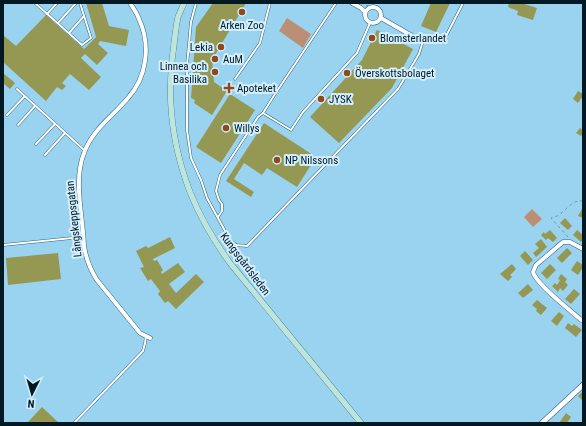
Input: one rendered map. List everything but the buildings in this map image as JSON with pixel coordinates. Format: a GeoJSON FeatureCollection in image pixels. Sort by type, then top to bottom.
{"type":"FeatureCollection","features":[{"type":"Feature","properties":{"kind":"main road","name":"Kungsgårdsleden"},"geometry":{"type":"LineString","coordinates":[[179,3],[170,78],[173,124],[182,169],[190,192],[200,214],[230,264],[361,423]]}},
{"type":"Feature","properties":{"kind":"main road","name":"Kungsgårdsleden"},"geometry":{"type":"LineString","coordinates":[[178,18],[184,3]]}},
{"type":"Feature","properties":{"kind":"street","name":"Långskeppsgatan"},"geometry":{"type":"LineString","coordinates":[[130,3],[140,20],[144,34],[146,57],[143,72],[133,92],[96,132],[84,151],[79,172],[79,183],[88,264],[97,280],[140,333],[148,337]]}},
{"type":"Feature","properties":{"kind":"street"},"geometry":{"type":"LineString","coordinates":[[352,3],[365,12],[365,17],[368,22],[378,22],[381,18],[380,10],[376,4],[368,8],[365,12]]}},
{"type":"Feature","properties":{"kind":"street"},"geometry":{"type":"LineString","coordinates":[[381,18],[423,41]]}},
{"type":"Feature","properties":{"kind":"street"},"geometry":{"type":"LineString","coordinates":[[583,249],[572,242],[563,242],[536,265],[533,272],[535,278],[544,288],[583,321]]}},
{"type":"Feature","properties":{"kind":"street"},"geometry":{"type":"LineString","coordinates":[[542,423],[583,385]]}},
{"type":"Feature","properties":{"kind":"lane"},"geometry":{"type":"LineString","coordinates":[[35,3],[82,45],[90,38],[80,3]]}},
{"type":"Feature","properties":{"kind":"lane"},"geometry":{"type":"LineString","coordinates":[[47,14],[57,3]]}},
{"type":"Feature","properties":{"kind":"lane"},"geometry":{"type":"LineString","coordinates":[[58,23],[76,3]]}},
{"type":"Feature","properties":{"kind":"lane"},"geometry":{"type":"LineString","coordinates":[[196,3],[191,22],[187,66],[187,130],[192,158],[207,198],[230,240],[236,245],[247,246],[398,89],[419,54],[423,41],[443,42],[463,3]]}},
{"type":"Feature","properties":{"kind":"lane"},"geometry":{"type":"LineString","coordinates":[[235,79],[260,43],[270,3]]}},
{"type":"Feature","properties":{"kind":"lane"},"geometry":{"type":"LineString","coordinates":[[218,217],[222,211],[222,204],[216,191],[220,175],[258,117],[264,113],[275,94],[336,3]]}},
{"type":"Feature","properties":{"kind":"lane"},"geometry":{"type":"LineString","coordinates":[[69,33],[84,16]]}},
{"type":"Feature","properties":{"kind":"lane"},"geometry":{"type":"LineString","coordinates":[[264,113],[291,130],[303,112],[357,53],[370,23]]}},
{"type":"Feature","properties":{"kind":"lane"},"geometry":{"type":"LineString","coordinates":[[17,89],[84,151]]}},
{"type":"Feature","properties":{"kind":"lane"},"geometry":{"type":"LineString","coordinates":[[8,115],[24,96]]}},
{"type":"Feature","properties":{"kind":"lane"},"geometry":{"type":"LineString","coordinates":[[18,125],[35,106]]}},
{"type":"Feature","properties":{"kind":"lane"},"geometry":{"type":"LineString","coordinates":[[36,144],[55,124]]}},
{"type":"Feature","properties":{"kind":"lane"},"geometry":{"type":"LineString","coordinates":[[45,155],[65,133]]}},
{"type":"Feature","properties":{"kind":"lane"},"geometry":{"type":"LineString","coordinates":[[3,245],[84,236]]}},
{"type":"Feature","properties":{"kind":"lane"},"geometry":{"type":"LineString","coordinates":[[74,423],[142,351],[148,337]]}},
{"type":"Feature","properties":{"kind":"path"},"geometry":{"type":"LineString","coordinates":[[361,8],[376,4]]}},
{"type":"Feature","properties":{"kind":"path"},"geometry":{"type":"LineString","coordinates":[[572,242],[551,218],[556,217],[575,202],[583,201]]}},
{"type":"Feature","properties":{"kind":"shaded area"},"geometry":{"type":"Polygon","coordinates":[[[287,18],[311,34],[303,48],[279,31],[287,18]]]}},
{"type":"Feature","properties":{"kind":"shaded area"},"geometry":{"type":"Polygon","coordinates":[[[532,209],[542,219],[533,227],[524,217],[532,209]]]}},
{"type":"Feature","properties":{"kind":"place","name":"Arken Zoo"},"geometry":{"type":"Point","coordinates":[242,12]}},
{"type":"Feature","properties":{"kind":"place","name":"Blomsterlandet"},"geometry":{"type":"Point","coordinates":[372,38]}},
{"type":"Feature","properties":{"kind":"place","name":"Lekia"},"geometry":{"type":"Point","coordinates":[221,47]}},
{"type":"Feature","properties":{"kind":"place","name":"AuM"},"geometry":{"type":"Point","coordinates":[215,59]}},
{"type":"Feature","properties":{"kind":"place","name":"Linnea och Basilika"},"geometry":{"type":"Point","coordinates":[215,72]}},
{"type":"Feature","properties":{"kind":"place","name":"Överskottsbolaget"},"geometry":{"type":"Point","coordinates":[347,73]}},
{"type":"Feature","properties":{"kind":"place","name":"Apoteket"},"geometry":{"type":"Point","coordinates":[229,88]}},
{"type":"Feature","properties":{"kind":"place","name":"JYSK"},"geometry":{"type":"Point","coordinates":[321,99]}},
{"type":"Feature","properties":{"kind":"place","name":"Willys"},"geometry":{"type":"Point","coordinates":[226,128]}},
{"type":"Feature","properties":{"kind":"place","name":"NP Nilssons"},"geometry":{"type":"Point","coordinates":[277,160]}}]}
